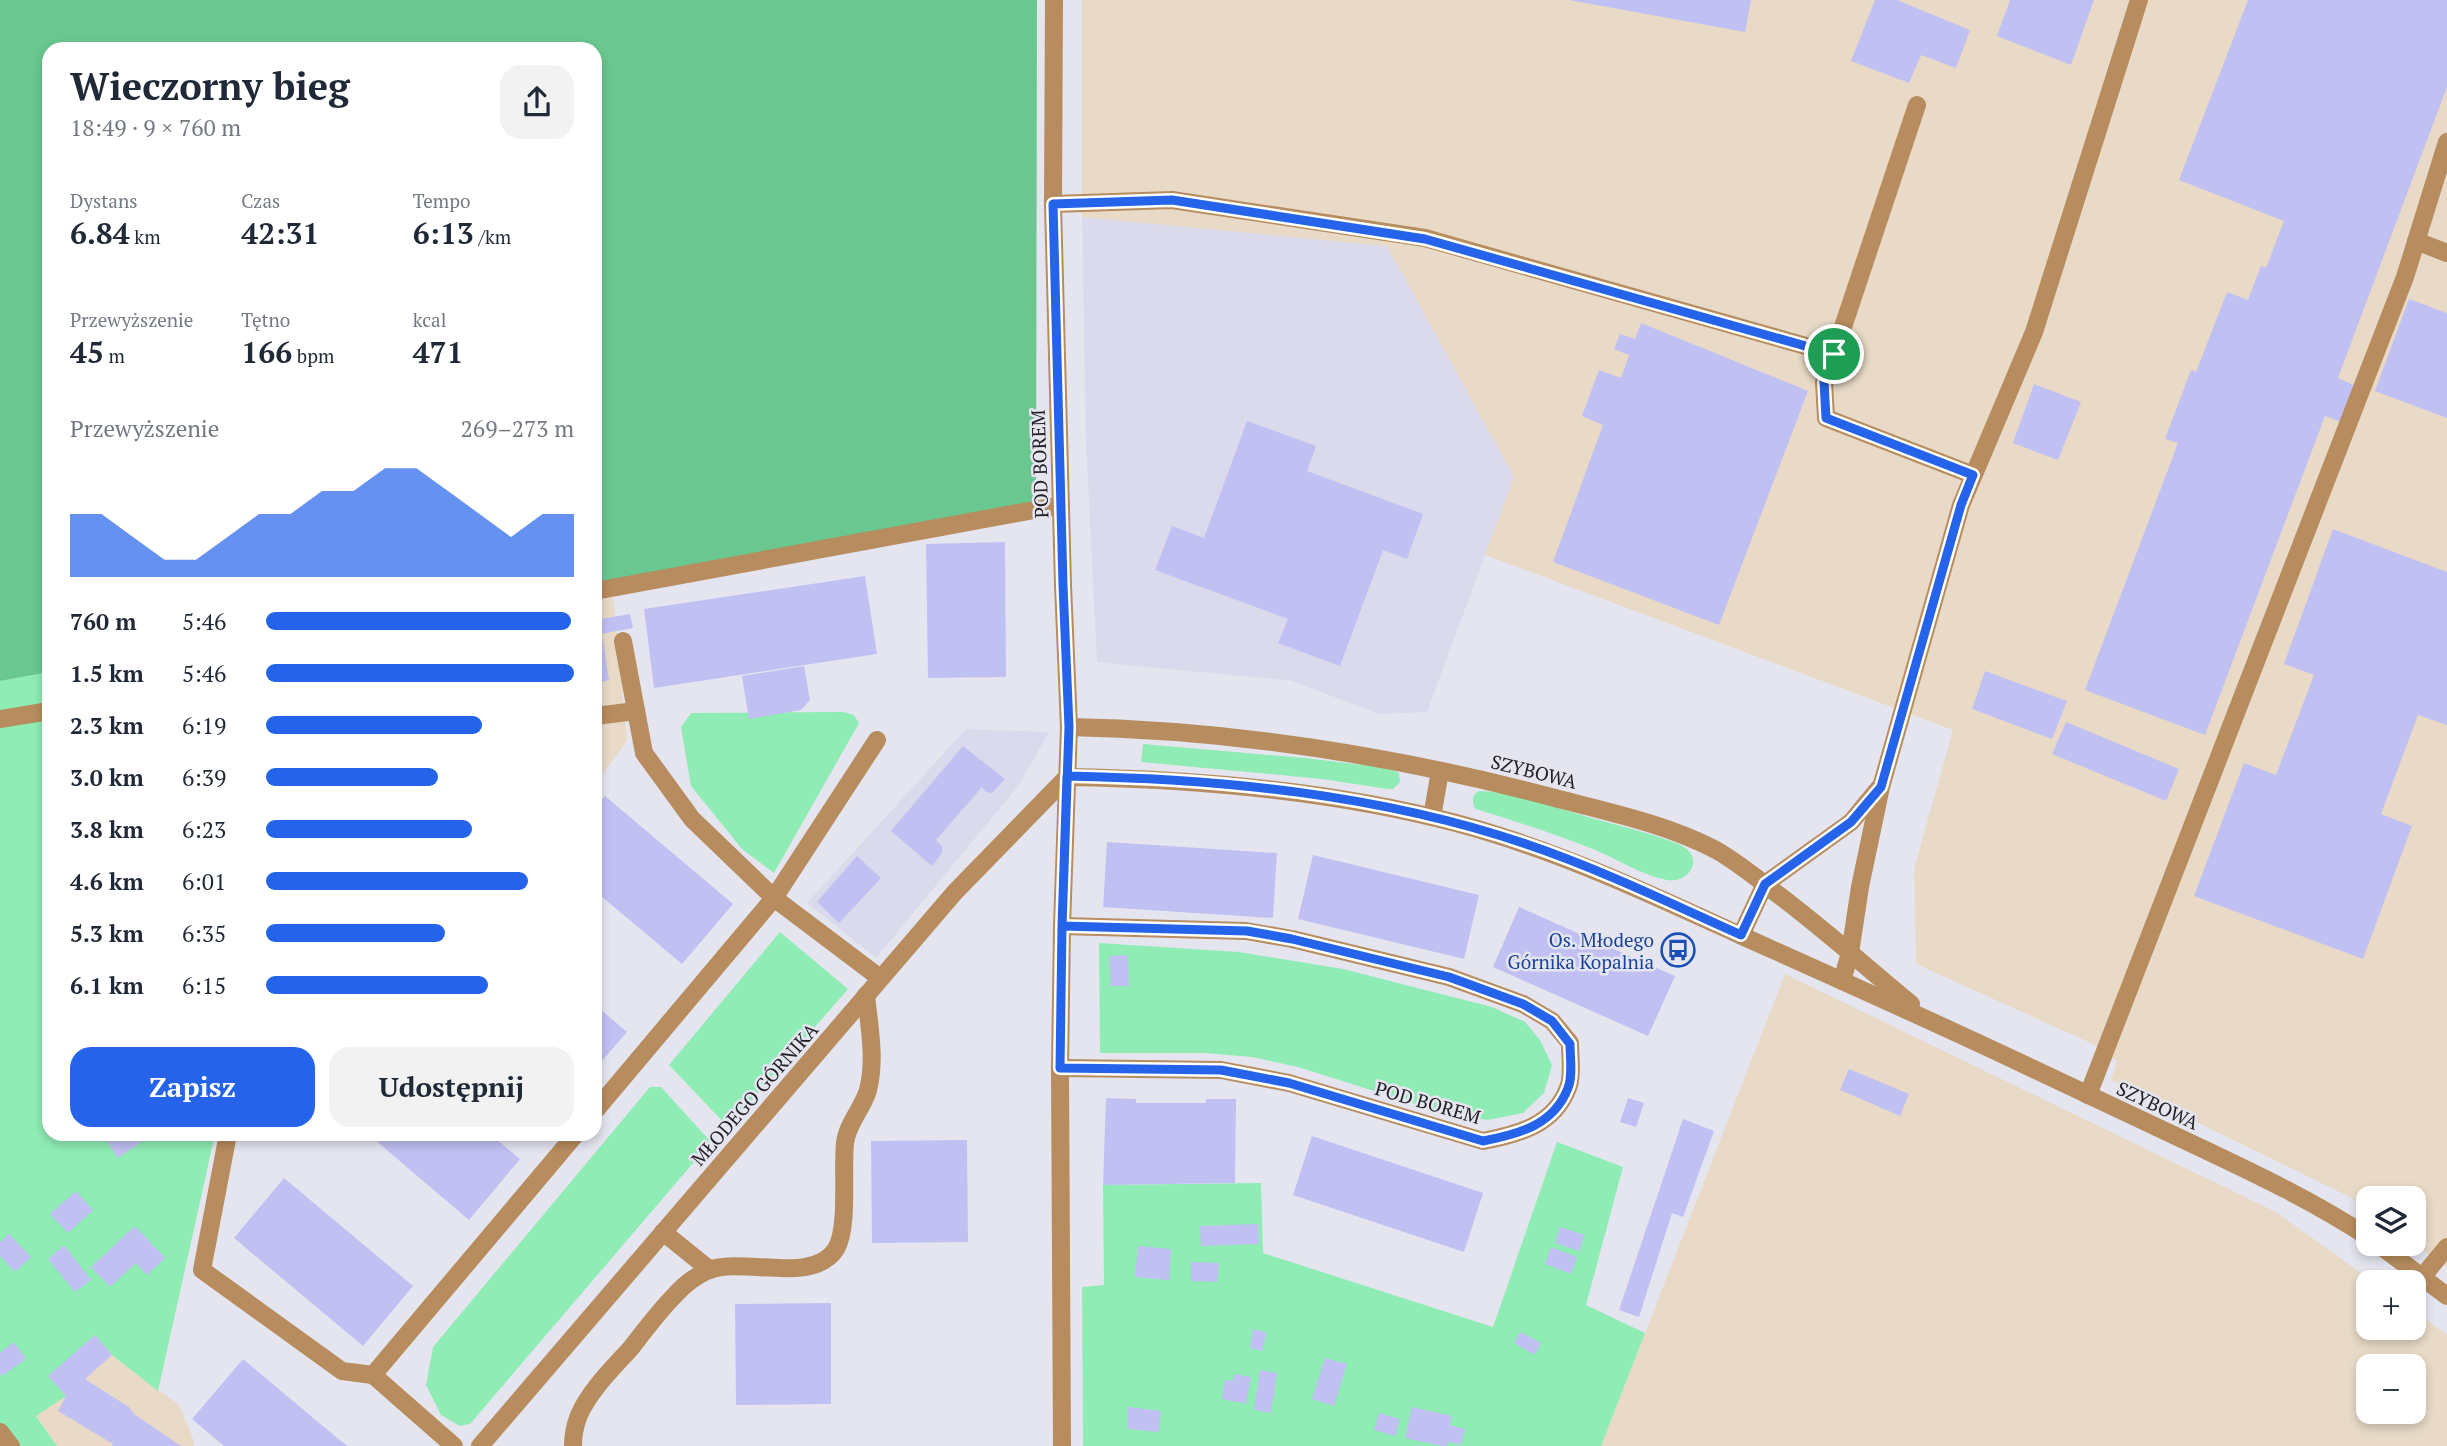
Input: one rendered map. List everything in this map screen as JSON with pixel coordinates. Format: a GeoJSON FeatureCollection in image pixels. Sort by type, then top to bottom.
{"type":"FeatureCollection","features":[{"type":"Feature","properties":{"kind":"street","name":"POD BOREM"},"geometry":{"type":"LineString","coordinates":[[1054,0],[1053,204],[1069,727],[1060,1068],[1062,1446]]}},
{"type":"Feature","properties":{"kind":"street"},"geometry":{"type":"LineString","coordinates":[[1842,981],[1850,953],[1860,887],[1881,787],[1961,505],[2034,332],[2139,0]]}},
{"type":"Feature","properties":{"kind":"street"},"geometry":{"type":"LineString","coordinates":[[1917,105],[1824,382],[1826,418],[1973,475]]}},
{"type":"Feature","properties":{"kind":"street"},"geometry":{"type":"LineString","coordinates":[[2088,1095],[2400,290],[2447,142]]}},
{"type":"Feature","properties":{"kind":"street"},"geometry":{"type":"LineString","coordinates":[[1053,204],[1172,200],[1425,239],[1834,354]]}},
{"type":"Feature","properties":{"kind":"street"},"geometry":{"type":"LineString","coordinates":[[2416,241],[2447,253]]}},
{"type":"Feature","properties":{"kind":"street"},"geometry":{"type":"LineString","coordinates":[[602,590],[1061,506]]}},
{"type":"Feature","properties":{"kind":"street"},"geometry":{"type":"LineString","coordinates":[[623,641],[644,753],[692,819],[774,898],[880,978]]}},
{"type":"Feature","properties":{"kind":"street"},"geometry":{"type":"LineString","coordinates":[[602,715],[636,711]]}},
{"type":"Feature","properties":{"kind":"street"},"geometry":{"type":"LineString","coordinates":[[0,719],[42,712]]}},
{"type":"Feature","properties":{"kind":"street","name":"SZYBOWA"},"geometry":{"type":"LineString","coordinates":[[1069,727],[1135,728],[1201,734],[1377,757],[1523,789],[1667,830],[1717,851],[1765,884],[1812,920],[1926,1017]]}},
{"type":"Feature","properties":{"kind":"street"},"geometry":{"type":"LineString","coordinates":[[602,1103],[774,898],[877,740]]}},
{"type":"Feature","properties":{"kind":"street"},"geometry":{"type":"LineString","coordinates":[[1432,817],[1440,771]]}},
{"type":"Feature","properties":{"kind":"street","name":"SZYBOWA"},"geometry":{"type":"LineString","coordinates":[[1067,776],[1241,786],[1321,796],[1432,817],[1525,844],[1587,866],[1926,1017],[2310,1201],[2356,1230]]}},
{"type":"Feature","properties":{"kind":"street","name":"MŁODEGO GÓRNIKA"},"geometry":{"type":"LineString","coordinates":[[480,1446],[955,892],[1067,776]]}},
{"type":"Feature","properties":{"kind":"street"},"geometry":{"type":"LineString","coordinates":[[1741,935],[1765,884],[1851,822],[1881,787]]}},
{"type":"Feature","properties":{"kind":"street","name":"POD BOREM"},"geometry":{"type":"LineString","coordinates":[[1060,1068],[1221,1070],[1289,1083],[1483,1141],[1516,1135],[1553,1115],[1569,1086],[1570,1044],[1552,1021],[1523,1004],[1449,977],[1292,939],[1247,931],[1062,926]]}},
{"type":"Feature","properties":{"kind":"street"},"geometry":{"type":"LineString","coordinates":[[573,1446],[579,1414],[592,1393],[675,1294],[694,1279],[710,1270],[735,1266],[793,1268],[820,1263],[836,1248],[843,1221],[846,1138],[868,1091],[871,1066],[866,995]]}},
{"type":"Feature","properties":{"kind":"street"},"geometry":{"type":"LineString","coordinates":[[227,1141],[202,1270],[342,1371],[373,1375],[454,1446]]}},
{"type":"Feature","properties":{"kind":"street"},"geometry":{"type":"LineString","coordinates":[[373,1375],[570,1141]]}},
{"type":"Feature","properties":{"kind":"street"},"geometry":{"type":"LineString","coordinates":[[663,1232],[710,1270]]}},
{"type":"Feature","properties":{"kind":"street"},"geometry":{"type":"LineString","coordinates":[[2426,1272],[2447,1247]]}},
{"type":"Feature","properties":{"kind":"street"},"geometry":{"type":"LineString","coordinates":[[2395,1256],[2415,1270]]}},
{"type":"Feature","properties":{"kind":"street"},"geometry":{"type":"LineString","coordinates":[[2426,1278],[2447,1296]]}},
{"type":"Feature","properties":{"kind":"street"},"geometry":{"type":"LineString","coordinates":[[0,1432],[11,1446]]}},
{"type":"Feature","properties":{"kind":"shaded area"},"geometry":{"type":"Polygon","coordinates":[[[1082,0],[2447,0],[2447,1267],[2426,1252],[2426,1186],[2356,1186],[2356,1201],[2111,1080],[2117,1061],[2093,1044],[1916,964],[1914,869],[1953,730],[1485,555],[1514,477],[1387,246],[1082,217],[1082,0]]]}},
{"type":"Feature","properties":{"kind":"shaded area"},"geometry":{"type":"Polygon","coordinates":[[[1082,217],[1387,246],[1514,477],[1427,712],[1379,714],[1292,681],[1097,662],[1086,442],[1082,217]]]}},
{"type":"Feature","properties":{"kind":"shaded area"},"geometry":{"type":"Polygon","coordinates":[[[613,592],[627,741],[602,775],[602,593],[613,592]]]}},
{"type":"Feature","properties":{"kind":"shaded area"},"geometry":{"type":"Polygon","coordinates":[[[966,729],[1049,732],[1019,785],[876,958],[807,903],[966,729]]]}},
{"type":"Feature","properties":{"kind":"shaded area"},"geometry":{"type":"Polygon","coordinates":[[[1785,974],[2276,1212],[2357,1270],[2356,1340],[2426,1340],[2426,1320],[2447,1335],[2447,1446],[1601,1446],[1785,974]]]}},
{"type":"Feature","properties":{"kind":"shaded area"},"geometry":{"type":"Polygon","coordinates":[[[95,1335],[112,1355],[179,1405],[194,1441],[193,1446],[57,1446],[36,1415],[65,1396],[48,1376],[95,1335]]]}},
{"type":"Feature","properties":{"kind":"green space"},"geometry":{"type":"Polygon","coordinates":[[[0,0],[1037,0],[1036,508],[602,593],[602,42],[42,42],[42,673],[0,681],[0,0]]]}},
{"type":"Feature","properties":{"kind":"green space"},"geometry":{"type":"Polygon","coordinates":[[[42,673],[42,1141],[213,1141],[158,1391],[112,1355],[95,1335],[49,1376],[66,1396],[36,1416],[57,1446],[0,1446],[0,681],[42,673]]]}},
{"type":"Feature","properties":{"kind":"green space"},"geometry":{"type":"Polygon","coordinates":[[[843,712],[854,715],[859,723],[774,873],[742,849],[691,786],[681,727],[691,713],[843,712]]]}},
{"type":"Feature","properties":{"kind":"green space"},"geometry":{"type":"Polygon","coordinates":[[[1143,744],[1388,768],[1399,773],[1400,782],[1393,789],[1388,789],[1322,779],[1141,762],[1143,744]]]}},
{"type":"Feature","properties":{"kind":"green space"},"geometry":{"type":"Polygon","coordinates":[[[1479,791],[1530,800],[1676,843],[1691,854],[1692,868],[1683,878],[1675,880],[1648,874],[1579,843],[1476,809],[1473,799],[1479,791]]]}},
{"type":"Feature","properties":{"kind":"green space"},"geometry":{"type":"Polygon","coordinates":[[[780,932],[848,989],[728,1127],[669,1065],[780,932]]]}},
{"type":"Feature","properties":{"kind":"green space"},"geometry":{"type":"Polygon","coordinates":[[[1099,943],[1239,952],[1343,969],[1492,1007],[1525,1022],[1540,1040],[1552,1065],[1544,1093],[1523,1113],[1488,1120],[1450,1115],[1298,1067],[1252,1057],[1205,1053],[1100,1053],[1099,943]]]}},
{"type":"Feature","properties":{"kind":"green space"},"geometry":{"type":"Polygon","coordinates":[[[650,1087],[661,1087],[711,1142],[470,1424],[460,1426],[441,1415],[426,1385],[433,1347],[650,1087]]]}},
{"type":"Feature","properties":{"kind":"green space"},"geometry":{"type":"Polygon","coordinates":[[[1557,1142],[1623,1167],[1586,1305],[1645,1333],[1601,1446],[1083,1446],[1082,1287],[1104,1285],[1103,1185],[1261,1183],[1263,1253],[1493,1327],[1557,1142]]]}},
{"type":"Feature","properties":{"kind":"building"},"geometry":{"type":"Polygon","coordinates":[[[1569,0],[1751,0],[1745,32],[1569,0]]]}},
{"type":"Feature","properties":{"kind":"building"},"geometry":{"type":"Polygon","coordinates":[[[1875,0],[1897,0],[1970,30],[1956,68],[1921,55],[1909,83],[1851,61],[1875,0]]]}},
{"type":"Feature","properties":{"kind":"building"},"geometry":{"type":"Polygon","coordinates":[[[2010,0],[2094,0],[2071,65],[1997,36],[2010,0]]]}},
{"type":"Feature","properties":{"kind":"building"},"geometry":{"type":"Polygon","coordinates":[[[2248,0],[2447,0],[2447,87],[2338,378],[2354,385],[2341,422],[2325,416],[2205,735],[2085,690],[2178,443],[2165,439],[2191,370],[2196,372],[2227,292],[2248,300],[2261,266],[2266,268],[2284,221],[2179,180],[2248,0]]]}},
{"type":"Feature","properties":{"kind":"building"},"geometry":{"type":"Polygon","coordinates":[[[2409,299],[2447,313],[2447,418],[2375,391],[2409,299]]]}},
{"type":"Feature","properties":{"kind":"building"},"geometry":{"type":"Polygon","coordinates":[[[1641,323],[1808,391],[1719,625],[1553,562],[1603,425],[1582,416],[1599,370],[1621,378],[1629,355],[1614,349],[1620,334],[1635,339],[1641,323]]]}},
{"type":"Feature","properties":{"kind":"building"},"geometry":{"type":"Polygon","coordinates":[[[2034,384],[2081,402],[2058,460],[2013,443],[2034,384]]]}},
{"type":"Feature","properties":{"kind":"building"},"geometry":{"type":"Polygon","coordinates":[[[1247,421],[1316,446],[1307,471],[1423,514],[1407,559],[1383,550],[1340,666],[1278,643],[1288,619],[1155,570],[1172,526],[1204,538],[1247,421]]]}},
{"type":"Feature","properties":{"kind":"building"},"geometry":{"type":"Polygon","coordinates":[[[2333,529],[2447,572],[2447,725],[2418,715],[2381,814],[2412,826],[2363,959],[2194,896],[2244,763],[2276,775],[2314,675],[2284,664],[2333,529]]]}},
{"type":"Feature","properties":{"kind":"building"},"geometry":{"type":"Polygon","coordinates":[[[1005,542],[1006,677],[928,678],[926,544],[1005,542]]]}},
{"type":"Feature","properties":{"kind":"building"},"geometry":{"type":"Polygon","coordinates":[[[865,576],[877,654],[654,688],[644,609],[865,576]]]}},
{"type":"Feature","properties":{"kind":"building"},"geometry":{"type":"Polygon","coordinates":[[[630,614],[633,628],[602,634],[602,619],[630,614]]]}},
{"type":"Feature","properties":{"kind":"building"},"geometry":{"type":"Polygon","coordinates":[[[602,640],[609,680],[602,682],[602,640]]]}},
{"type":"Feature","properties":{"kind":"building"},"geometry":{"type":"Polygon","coordinates":[[[804,666],[810,700],[801,710],[749,719],[742,676],[804,666]]]}},
{"type":"Feature","properties":{"kind":"building"},"geometry":{"type":"Polygon","coordinates":[[[1985,671],[2067,701],[2052,739],[1972,709],[1985,671]]]}},
{"type":"Feature","properties":{"kind":"building"},"geometry":{"type":"Polygon","coordinates":[[[2066,722],[2179,769],[2166,801],[2052,754],[2066,722]]]}},
{"type":"Feature","properties":{"kind":"building"},"geometry":{"type":"Polygon","coordinates":[[[963,746],[1005,779],[992,793],[986,792],[982,787],[936,840],[942,846],[942,853],[932,866],[891,831],[963,746]]]}},
{"type":"Feature","properties":{"kind":"building"},"geometry":{"type":"Polygon","coordinates":[[[605,796],[733,904],[682,964],[602,897],[602,799],[605,796]]]}},
{"type":"Feature","properties":{"kind":"building"},"geometry":{"type":"Polygon","coordinates":[[[1107,842],[1277,853],[1273,918],[1103,907],[1107,842]]]}},
{"type":"Feature","properties":{"kind":"building"},"geometry":{"type":"Polygon","coordinates":[[[1313,855],[1479,895],[1464,959],[1298,919],[1313,855]]]}},
{"type":"Feature","properties":{"kind":"building"},"geometry":{"type":"Polygon","coordinates":[[[857,856],[881,878],[839,923],[817,902],[857,856]]]}},
{"type":"Feature","properties":{"kind":"building"},"geometry":{"type":"Polygon","coordinates":[[[1519,907],[1675,976],[1648,1036],[1493,967],[1519,907]]]}},
{"type":"Feature","properties":{"kind":"building"},"geometry":{"type":"Polygon","coordinates":[[[1128,955],[1129,986],[1111,986],[1109,956],[1128,955]]]}},
{"type":"Feature","properties":{"kind":"building"},"geometry":{"type":"Polygon","coordinates":[[[602,1011],[627,1032],[602,1061],[602,1011]]]}},
{"type":"Feature","properties":{"kind":"building"},"geometry":{"type":"Polygon","coordinates":[[[1849,1069],[1909,1094],[1900,1116],[1840,1090],[1849,1069]]]}},
{"type":"Feature","properties":{"kind":"building"},"geometry":{"type":"Polygon","coordinates":[[[1106,1098],[1136,1099],[1136,1103],[1206,1103],[1206,1099],[1236,1099],[1235,1183],[1103,1185],[1106,1098]]]}},
{"type":"Feature","properties":{"kind":"building"},"geometry":{"type":"Polygon","coordinates":[[[1628,1098],[1644,1103],[1636,1127],[1620,1122],[1628,1098]]]}},
{"type":"Feature","properties":{"kind":"building"},"geometry":{"type":"Polygon","coordinates":[[[1683,1119],[1714,1131],[1683,1217],[1672,1213],[1639,1317],[1619,1310],[1683,1119]]]}},
{"type":"Feature","properties":{"kind":"building"},"geometry":{"type":"Polygon","coordinates":[[[1312,1136],[1483,1193],[1464,1252],[1293,1195],[1312,1136]]]}},
{"type":"Feature","properties":{"kind":"building"},"geometry":{"type":"Polygon","coordinates":[[[967,1140],[968,1242],[872,1243],[871,1141],[967,1140]]]}},
{"type":"Feature","properties":{"kind":"building"},"geometry":{"type":"Polygon","coordinates":[[[107,1141],[143,1141],[118,1158],[107,1141]]]}},
{"type":"Feature","properties":{"kind":"building"},"geometry":{"type":"Polygon","coordinates":[[[376,1141],[498,1141],[520,1159],[469,1220],[376,1141]]]}},
{"type":"Feature","properties":{"kind":"building"},"geometry":{"type":"Polygon","coordinates":[[[284,1178],[413,1286],[363,1346],[234,1238],[284,1178]]]}},
{"type":"Feature","properties":{"kind":"building"},"geometry":{"type":"Polygon","coordinates":[[[76,1191],[93,1210],[68,1233],[50,1214],[76,1191]]]}},
{"type":"Feature","properties":{"kind":"building"},"geometry":{"type":"Polygon","coordinates":[[[1258,1224],[1259,1244],[1201,1246],[1200,1226],[1258,1224]]]}},
{"type":"Feature","properties":{"kind":"building"},"geometry":{"type":"Polygon","coordinates":[[[135,1226],[165,1258],[147,1275],[136,1263],[110,1287],[91,1267],[135,1226]]]}},
{"type":"Feature","properties":{"kind":"building"},"geometry":{"type":"Polygon","coordinates":[[[1560,1227],[1585,1235],[1579,1251],[1555,1243],[1560,1227]]]}},
{"type":"Feature","properties":{"kind":"building"},"geometry":{"type":"Polygon","coordinates":[[[9,1234],[31,1257],[15,1272],[0,1256],[0,1242],[9,1234]]]}},
{"type":"Feature","properties":{"kind":"building"},"geometry":{"type":"Polygon","coordinates":[[[64,1245],[91,1280],[75,1292],[48,1259],[64,1245]]]}},
{"type":"Feature","properties":{"kind":"building"},"geometry":{"type":"Polygon","coordinates":[[[1138,1246],[1171,1249],[1169,1280],[1135,1277],[1138,1246]]]}},
{"type":"Feature","properties":{"kind":"building"},"geometry":{"type":"Polygon","coordinates":[[[1551,1247],[1577,1257],[1571,1274],[1545,1264],[1551,1247]]]}},
{"type":"Feature","properties":{"kind":"building"},"geometry":{"type":"Polygon","coordinates":[[[1191,1262],[1219,1263],[1217,1282],[1191,1281],[1191,1262]]]}},
{"type":"Feature","properties":{"kind":"building"},"geometry":{"type":"Polygon","coordinates":[[[831,1303],[831,1404],[736,1405],[735,1304],[831,1303]]]}},
{"type":"Feature","properties":{"kind":"building"},"geometry":{"type":"Polygon","coordinates":[[[1253,1329],[1266,1332],[1263,1351],[1250,1348],[1253,1329]]]}},
{"type":"Feature","properties":{"kind":"building"},"geometry":{"type":"Polygon","coordinates":[[[1520,1332],[1541,1343],[1535,1355],[1514,1343],[1520,1332]]]}},
{"type":"Feature","properties":{"kind":"building"},"geometry":{"type":"Polygon","coordinates":[[[95,1335],[112,1355],[85,1379],[129,1407],[134,1414],[181,1446],[112,1446],[113,1444],[58,1411],[66,1396],[48,1376],[95,1335]]]}},
{"type":"Feature","properties":{"kind":"building"},"geometry":{"type":"Polygon","coordinates":[[[14,1342],[26,1359],[2,1376],[0,1353],[14,1342]]]}},
{"type":"Feature","properties":{"kind":"building"},"geometry":{"type":"Polygon","coordinates":[[[1325,1358],[1347,1364],[1334,1406],[1312,1399],[1325,1358]]]}},
{"type":"Feature","properties":{"kind":"building"},"geometry":{"type":"Polygon","coordinates":[[[243,1359],[347,1446],[224,1446],[192,1419],[243,1359]]]}},
{"type":"Feature","properties":{"kind":"building"},"geometry":{"type":"Polygon","coordinates":[[[1260,1370],[1277,1373],[1271,1413],[1254,1410],[1260,1370]]]}},
{"type":"Feature","properties":{"kind":"building"},"geometry":{"type":"Polygon","coordinates":[[[1234,1374],[1251,1377],[1246,1404],[1222,1399],[1225,1380],[1233,1381],[1234,1374]]]}},
{"type":"Feature","properties":{"kind":"building"},"geometry":{"type":"Polygon","coordinates":[[[1128,1407],[1161,1411],[1159,1432],[1128,1429],[1128,1407]]]}},
{"type":"Feature","properties":{"kind":"building"},"geometry":{"type":"Polygon","coordinates":[[[1412,1407],[1452,1416],[1450,1425],[1465,1429],[1461,1445],[1448,1442],[1447,1446],[1441,1446],[1405,1438],[1412,1407]]]}},
{"type":"Feature","properties":{"kind":"building"},"geometry":{"type":"Polygon","coordinates":[[[1379,1413],[1400,1419],[1395,1436],[1374,1430],[1379,1413]]]}},
{"type":"Feature","properties":{"kind":"place","name":"Os. Młodego Górnika Kopalnia"},"geometry":{"type":"Point","coordinates":[1678,950]}},
{"type":"Feature","properties":{"kind":"route"},"geometry":{"type":"LineString","coordinates":[[1834,354],[1425,239],[1172,200],[1053,204],[1069,727],[1067,776],[1062,926],[1060,1068],[1221,1070],[1289,1083],[1483,1141],[1516,1135],[1553,1115],[1569,1086],[1570,1044],[1552,1021],[1523,1004],[1449,977],[1292,939],[1247,931],[1062,926],[1064,851],[1067,776],[1164,779],[1241,786],[1321,796],[1432,817],[1525,844],[1587,866],[1741,935],[1765,884],[1851,822],[1881,787],[1961,505],[1973,475],[1826,418],[1824,382],[1834,354]]}}]}
